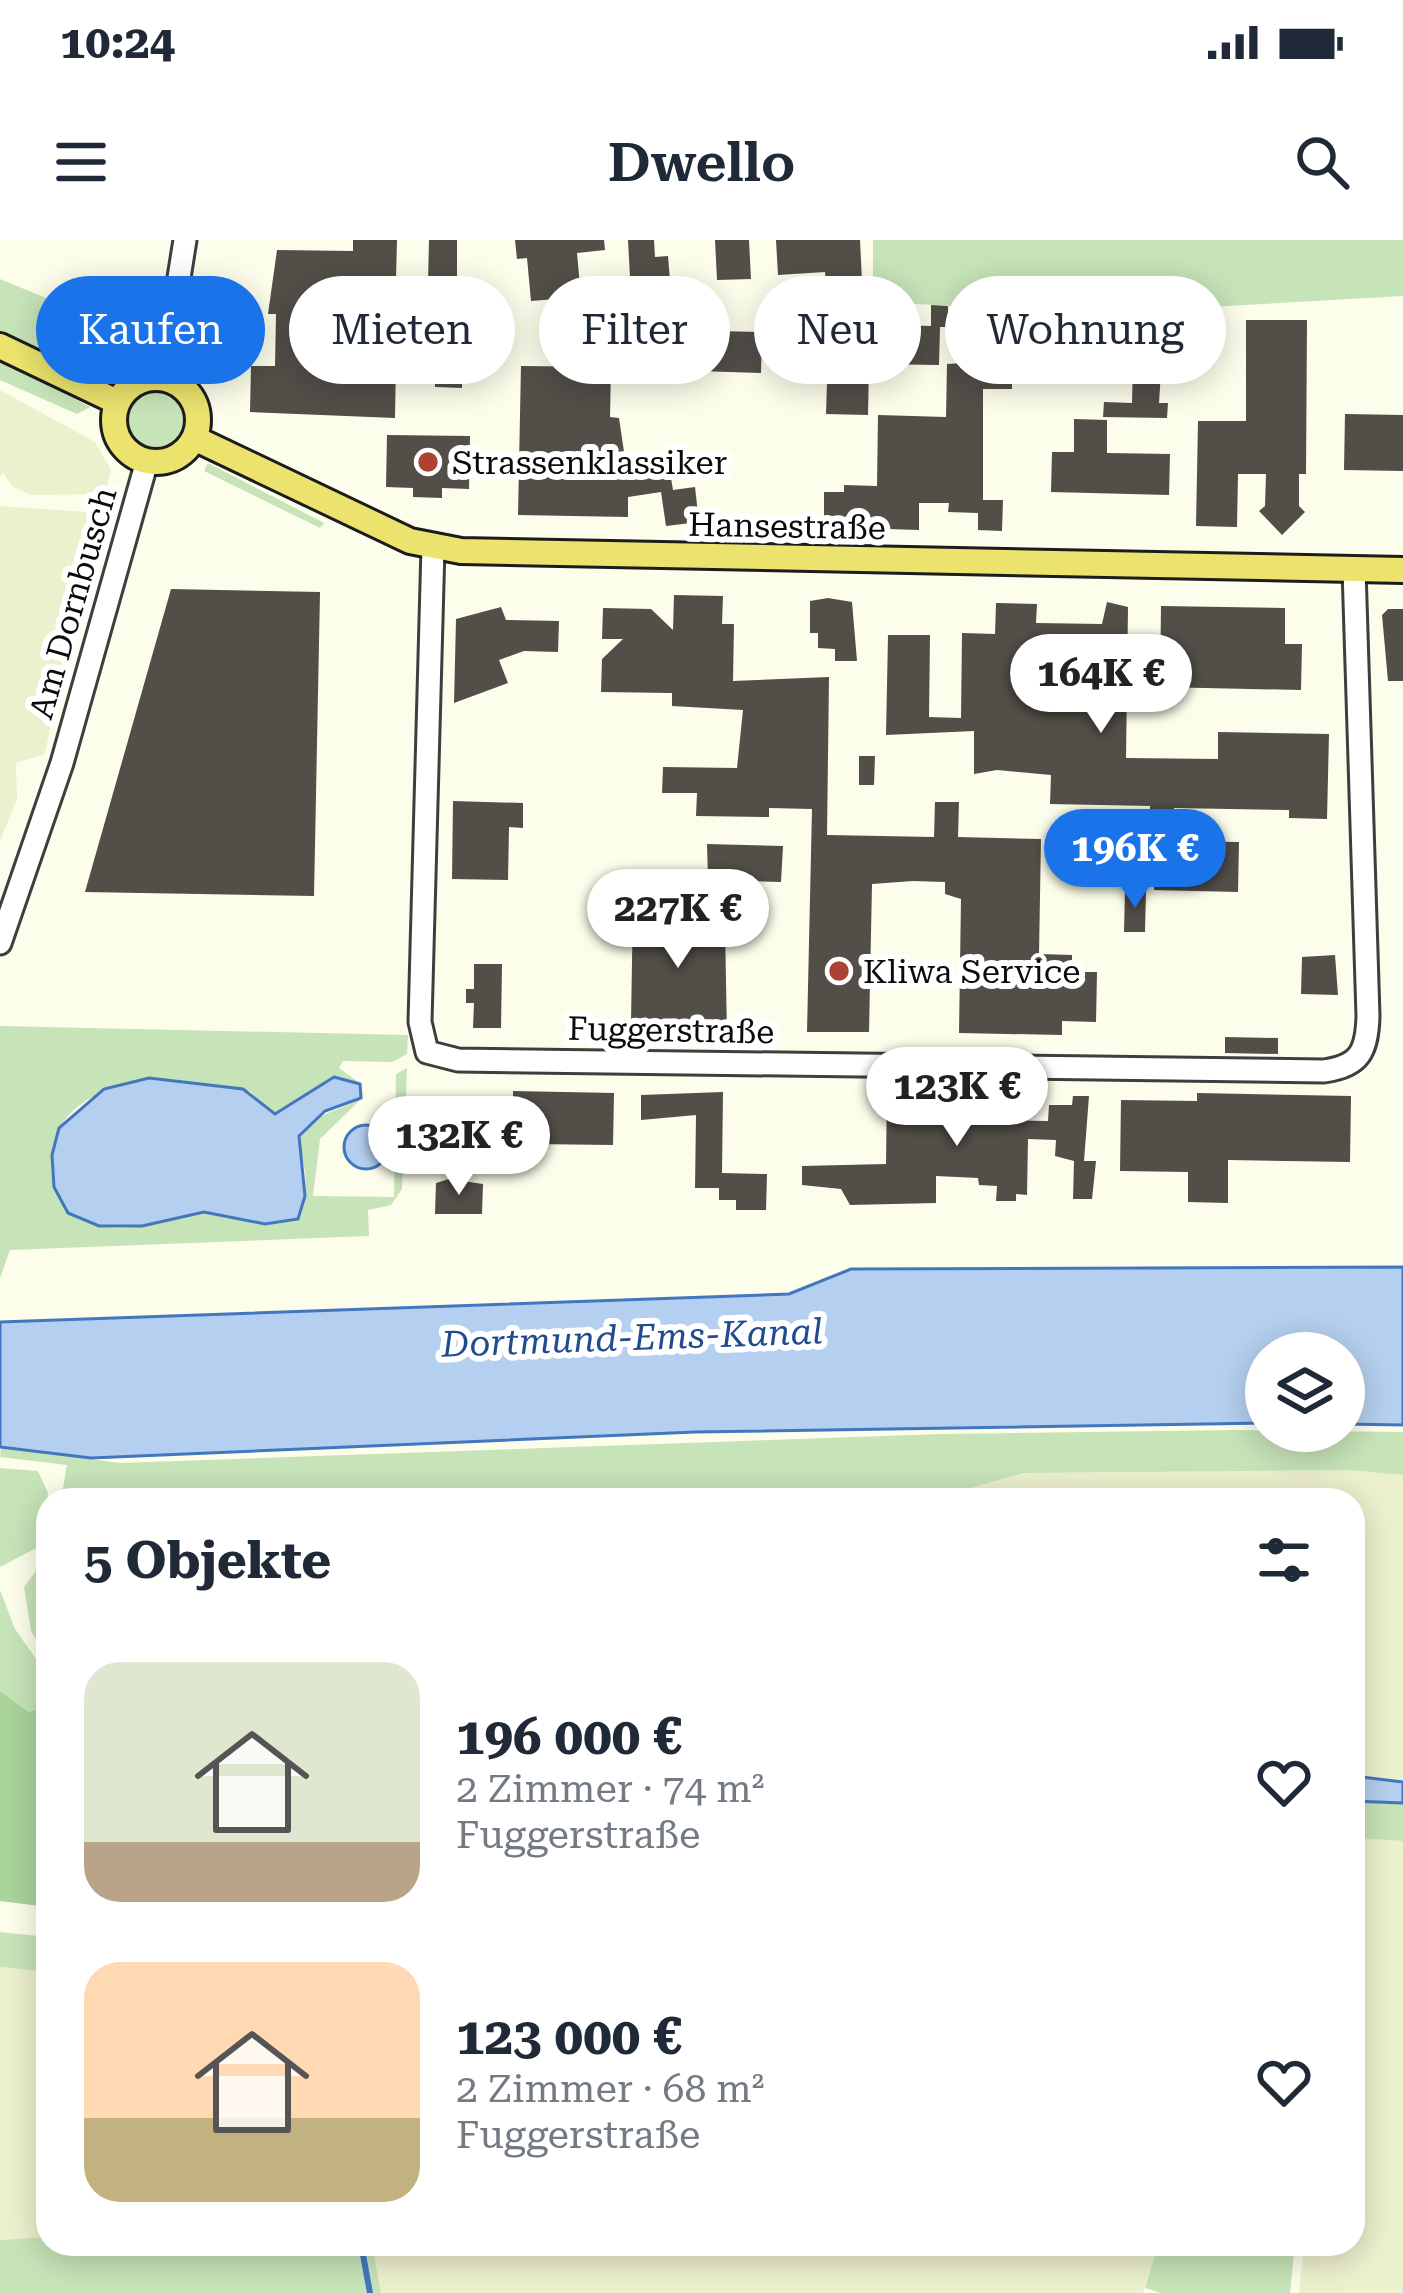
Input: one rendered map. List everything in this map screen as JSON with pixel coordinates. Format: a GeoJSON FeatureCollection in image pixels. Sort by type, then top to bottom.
{"type":"FeatureCollection","features":[{"type":"Feature","properties":{"kind":"main road"},"geometry":{"type":"LineString","coordinates":[[0,346],[118,402]]}},
{"type":"Feature","properties":{"kind":"main road"},"geometry":{"type":"LineString","coordinates":[[134,384],[118,402],[116,434],[128,452],[147,461],[170,460],[194,438],[194,403],[178,384]]}},
{"type":"Feature","properties":{"kind":"main road","name":"Hansestraße"},"geometry":{"type":"LineString","coordinates":[[194,438],[434,547],[583,556],[1403,570]]}},
{"type":"Feature","properties":{"kind":"street"},"geometry":{"type":"LineString","coordinates":[[179,276],[185,240]]}},
{"type":"Feature","properties":{"kind":"street","name":"Am Dornbusch"},"geometry":{"type":"LineString","coordinates":[[0,944],[8,896],[62,763],[147,461]]}},
{"type":"Feature","properties":{"kind":"street","name":"Fuggerstraße"},"geometry":{"type":"LineString","coordinates":[[434,547],[420,1022],[427,1052],[458,1060],[1324,1072],[1353,1063],[1366,1049],[1368,1016],[1354,569]]}},
{"type":"Feature","properties":{"kind":"green space"},"geometry":{"type":"Polygon","coordinates":[[[873,240],[1403,240],[1403,296],[1226,306],[1226,276],[945,276],[945,305],[921,304],[921,276],[873,276],[873,240]]]}},
{"type":"Feature","properties":{"kind":"green space"},"geometry":{"type":"Polygon","coordinates":[[[0,279],[36,294],[36,350],[0,335],[0,279]]]}},
{"type":"Feature","properties":{"kind":"green space"},"geometry":{"type":"Polygon","coordinates":[[[0,358],[36,378],[36,384],[48,384],[90,407],[77,414],[0,380],[0,358]]]}},
{"type":"Feature","properties":{"kind":"green space"},"geometry":{"type":"Polygon","coordinates":[[[0,390],[95,442],[111,470],[105,494],[31,495],[12,486],[3,473],[0,477],[0,390]]]}},
{"type":"Feature","properties":{"kind":"green space"},"geometry":{"type":"Polygon","coordinates":[[[155,391],[174,400],[183,419],[174,438],[155,447],[136,438],[127,419],[136,400],[155,391]]]}},
{"type":"Feature","properties":{"kind":"green space"},"geometry":{"type":"Polygon","coordinates":[[[208,463],[324,523],[320,528],[204,471],[208,463]]]}},
{"type":"Feature","properties":{"kind":"green space"},"geometry":{"type":"Polygon","coordinates":[[[0,506],[100,513],[74,607],[45,754],[16,763],[17,799],[0,841],[0,506]]]}},
{"type":"Feature","properties":{"kind":"green space"},"geometry":{"type":"Polygon","coordinates":[[[0,1026],[408,1035],[407,1054],[392,1062],[343,1061],[339,1068],[361,1084],[363,1097],[320,1139],[313,1196],[394,1197],[396,1074],[407,1068],[402,1189],[391,1205],[368,1210],[369,1236],[10,1250],[0,1278],[0,1026]],[[149,1078],[95,1096],[76,1108],[58,1131],[51,1164],[59,1196],[82,1220],[113,1228],[207,1212],[274,1222],[297,1219],[306,1181],[296,1146],[301,1135],[315,1120],[361,1098],[360,1084],[338,1078],[272,1114],[250,1091],[149,1078]]]}},
{"type":"Feature","properties":{"kind":"green space"},"geometry":{"type":"Polygon","coordinates":[[[1234,1430],[1245,1430],[1245,1452],[1365,1452],[1365,1432],[1403,1432],[1403,1475],[1348,1470],[1024,1473],[970,1488],[63,1488],[67,1465],[0,1457],[1,1447],[120,1463],[941,1434],[1234,1430]]]}},
{"type":"Feature","properties":{"kind":"green space"},"geometry":{"type":"Polygon","coordinates":[[[0,1468],[38,1471],[46,1488],[36,1488],[36,1548],[0,1567],[0,1468]]]}},
{"type":"Feature","properties":{"kind":"green space"},"geometry":{"type":"Polygon","coordinates":[[[1348,1470],[1403,1475],[1403,1782],[1365,1777],[1365,1488],[970,1488],[1024,1473],[1348,1470]]]}},
{"type":"Feature","properties":{"kind":"green space"},"geometry":{"type":"Polygon","coordinates":[[[36,1571],[36,1639],[31,1631],[24,1587],[36,1571]]]}},
{"type":"Feature","properties":{"kind":"green space"},"geometry":{"type":"Polygon","coordinates":[[[0,1590],[15,1629],[36,1659],[36,1709],[29,1712],[0,1691],[0,1590]]]}},
{"type":"Feature","properties":{"kind":"green space"},"geometry":{"type":"Polygon","coordinates":[[[0,1691],[29,1712],[36,1709],[36,1906],[0,1901],[0,1691]]]}},
{"type":"Feature","properties":{"kind":"green space"},"geometry":{"type":"Polygon","coordinates":[[[1365,1801],[1403,1803],[1403,1841],[1365,1839],[1365,1801]]]}},
{"type":"Feature","properties":{"kind":"green space"},"geometry":{"type":"Polygon","coordinates":[[[1365,1839],[1403,1841],[1403,2293],[1299,2293],[1303,2256],[1365,2256],[1365,1839]]]}},
{"type":"Feature","properties":{"kind":"green space"},"geometry":{"type":"Polygon","coordinates":[[[0,1932],[36,1936],[36,1971],[0,1967],[0,1932]]]}},
{"type":"Feature","properties":{"kind":"green space"},"geometry":{"type":"Polygon","coordinates":[[[0,1967],[36,1971],[36,2238],[0,2240],[0,1967]]]}},
{"type":"Feature","properties":{"kind":"green space"},"geometry":{"type":"Polygon","coordinates":[[[36,2238],[36,2256],[374,2256],[381,2293],[0,2293],[0,2240],[36,2238]]]}},
{"type":"Feature","properties":{"kind":"green space"},"geometry":{"type":"Polygon","coordinates":[[[374,2256],[1154,2256],[1143,2293],[381,2293],[374,2256]]]}},
{"type":"Feature","properties":{"kind":"green space"},"geometry":{"type":"Polygon","coordinates":[[[1154,2256],[1294,2256],[1290,2293],[1161,2293],[1145,2288],[1154,2256]]]}},
{"type":"Feature","properties":{"kind":"water"},"geometry":{"type":"Polygon","coordinates":[[[334,1077],[360,1084],[361,1098],[325,1111],[299,1136],[305,1196],[298,1219],[265,1224],[204,1212],[142,1226],[99,1226],[68,1213],[54,1187],[52,1155],[59,1128],[104,1089],[149,1078],[243,1089],[275,1114],[334,1077]]]}},
{"type":"Feature","properties":{"kind":"water"},"geometry":{"type":"Polygon","coordinates":[[[366,1125],[382,1131],[388,1147],[382,1163],[366,1169],[350,1163],[344,1147],[350,1131],[366,1125]]]}},
{"type":"Feature","properties":{"kind":"water","name":"Dortmund-Ems-Kanal"},"geometry":{"type":"Polygon","coordinates":[[[1403,1267],[1403,1425],[1365,1424],[1365,1332],[1245,1332],[1245,1423],[695,1432],[91,1458],[0,1447],[0,1322],[789,1294],[851,1269],[1403,1267]]]}},
{"type":"Feature","properties":{"kind":"water"},"geometry":{"type":"Polygon","coordinates":[[[1365,1777],[1403,1782],[1403,1803],[1365,1801],[1365,1777]]]}},
{"type":"Feature","properties":{"kind":"building"},"geometry":{"type":"Polygon","coordinates":[[[353,240],[397,240],[396,276],[289,276],[289,384],[396,384],[395,418],[250,412],[251,384],[265,384],[265,366],[275,366],[276,314],[268,314],[277,250],[353,251],[353,240]]]}},
{"type":"Feature","properties":{"kind":"building"},"geometry":{"type":"Polygon","coordinates":[[[429,240],[457,240],[457,276],[428,276],[429,240]]]}},
{"type":"Feature","properties":{"kind":"building"},"geometry":{"type":"Polygon","coordinates":[[[515,240],[604,240],[605,250],[577,253],[579,276],[539,276],[539,300],[531,301],[527,258],[517,259],[515,240]]]}},
{"type":"Feature","properties":{"kind":"building"},"geometry":{"type":"Polygon","coordinates":[[[628,240],[654,240],[655,257],[668,256],[670,276],[630,276],[628,240]]]}},
{"type":"Feature","properties":{"kind":"building"},"geometry":{"type":"Polygon","coordinates":[[[715,240],[749,240],[751,279],[717,276],[715,240]]]}},
{"type":"Feature","properties":{"kind":"building"},"geometry":{"type":"Polygon","coordinates":[[[776,240],[860,240],[862,276],[778,275],[776,240]]]}},
{"type":"Feature","properties":{"kind":"building"},"geometry":{"type":"Polygon","coordinates":[[[931,305],[945,306],[939,365],[921,365],[921,326],[931,326],[931,305]]]}},
{"type":"Feature","properties":{"kind":"building"},"geometry":{"type":"Polygon","coordinates":[[[1246,320],[1307,320],[1306,474],[1299,474],[1299,506],[1305,512],[1282,535],[1259,511],[1265,506],[1266,474],[1238,474],[1237,527],[1196,526],[1198,421],[1246,421],[1246,320]]]}},
{"type":"Feature","properties":{"kind":"building"},"geometry":{"type":"Polygon","coordinates":[[[730,331],[754,332],[754,373],[730,372],[730,331]]]}},
{"type":"Feature","properties":{"kind":"building"},"geometry":{"type":"Polygon","coordinates":[[[521,366],[539,366],[539,384],[611,384],[610,417],[619,418],[627,472],[669,466],[673,490],[695,487],[699,522],[666,526],[661,492],[628,497],[628,517],[518,515],[521,366]]]}},
{"type":"Feature","properties":{"kind":"building"},"geometry":{"type":"Polygon","coordinates":[[[435,384],[462,384],[462,388],[435,384]]]}},
{"type":"Feature","properties":{"kind":"building"},"geometry":{"type":"Polygon","coordinates":[[[827,384],[869,384],[868,415],[826,414],[827,384]]]}},
{"type":"Feature","properties":{"kind":"building"},"geometry":{"type":"Polygon","coordinates":[[[947,384],[1012,384],[1012,389],[983,389],[983,500],[1003,500],[1002,531],[978,530],[978,513],[948,512],[949,503],[919,503],[919,530],[824,527],[824,492],[844,492],[844,485],[877,486],[878,415],[946,417],[947,384]]]}},
{"type":"Feature","properties":{"kind":"building"},"geometry":{"type":"Polygon","coordinates":[[[1132,384],[1160,384],[1159,403],[1168,403],[1167,418],[1103,417],[1104,402],[1132,403],[1132,384]]]}},
{"type":"Feature","properties":{"kind":"building"},"geometry":{"type":"Polygon","coordinates":[[[1345,414],[1403,415],[1403,471],[1344,470],[1345,414]]]}},
{"type":"Feature","properties":{"kind":"building"},"geometry":{"type":"Polygon","coordinates":[[[1074,419],[1107,420],[1107,453],[1170,454],[1169,495],[1051,492],[1052,452],[1074,452],[1074,419]]]}},
{"type":"Feature","properties":{"kind":"building","name":"Strassenklassiker"},"geometry":{"type":"Polygon","coordinates":[[[387,435],[470,436],[469,489],[442,488],[442,498],[413,497],[413,488],[386,487],[387,435]]]}},
{"type":"Feature","properties":{"kind":"building"},"geometry":{"type":"Polygon","coordinates":[[[171,589],[320,592],[314,896],[85,892],[171,589]]]}},
{"type":"Feature","properties":{"kind":"building"},"geometry":{"type":"Polygon","coordinates":[[[674,595],[723,596],[722,624],[734,624],[733,681],[829,677],[827,835],[934,837],[935,802],[959,802],[958,837],[1041,839],[1039,954],[1072,955],[1072,972],[1097,972],[1096,1022],[1062,1021],[1062,1035],[959,1033],[961,899],[945,894],[945,882],[913,881],[872,884],[869,1032],[807,1032],[812,809],[769,808],[769,817],[696,816],[697,793],[662,793],[663,767],[737,768],[743,710],[672,706],[672,693],[601,692],[602,659],[623,639],[602,639],[603,608],[651,609],[673,630],[674,595]]]}},
{"type":"Feature","properties":{"kind":"building"},"geometry":{"type":"Polygon","coordinates":[[[810,601],[852,602],[857,661],[835,661],[835,649],[818,648],[818,633],[810,633],[810,601]]]}},
{"type":"Feature","properties":{"kind":"building"},"geometry":{"type":"Polygon","coordinates":[[[1107,602],[1128,607],[1126,758],[1218,759],[1218,732],[1329,734],[1327,819],[1289,818],[1289,810],[1174,808],[1174,841],[1239,842],[1238,892],[1154,890],[1156,816],[1150,816],[1150,806],[1050,804],[1051,775],[997,770],[974,774],[974,731],[886,735],[888,635],[930,635],[929,717],[961,718],[962,633],[995,634],[996,603],[1037,604],[1036,623],[1102,624],[1107,602]]]}},
{"type":"Feature","properties":{"kind":"building"},"geometry":{"type":"Polygon","coordinates":[[[1161,606],[1285,608],[1285,644],[1302,644],[1301,690],[1160,687],[1161,606]]]}},
{"type":"Feature","properties":{"kind":"building"},"geometry":{"type":"Polygon","coordinates":[[[501,607],[506,620],[559,621],[558,652],[524,651],[499,660],[508,683],[454,703],[456,619],[501,607]]]}},
{"type":"Feature","properties":{"kind":"building"},"geometry":{"type":"Polygon","coordinates":[[[1388,609],[1403,609],[1403,681],[1388,681],[1382,615],[1388,609]]]}},
{"type":"Feature","properties":{"kind":"building"},"geometry":{"type":"Polygon","coordinates":[[[859,756],[875,756],[874,785],[859,785],[859,756]]]}},
{"type":"Feature","properties":{"kind":"building"},"geometry":{"type":"Polygon","coordinates":[[[453,801],[523,803],[523,828],[509,827],[508,880],[452,879],[453,801]]]}},
{"type":"Feature","properties":{"kind":"building"},"geometry":{"type":"Polygon","coordinates":[[[707,844],[783,846],[781,882],[708,880],[707,844]]]}},
{"type":"Feature","properties":{"kind":"building"},"geometry":{"type":"Polygon","coordinates":[[[1125,889],[1146,890],[1145,932],[1124,932],[1125,889]]]}},
{"type":"Feature","properties":{"kind":"building"},"geometry":{"type":"Polygon","coordinates":[[[633,901],[705,903],[704,924],[725,925],[727,1037],[639,1033],[639,1022],[631,1022],[633,901]]]}},
{"type":"Feature","properties":{"kind":"building"},"geometry":{"type":"Polygon","coordinates":[[[1335,955],[1338,995],[1301,994],[1302,957],[1335,955]]]}},
{"type":"Feature","properties":{"kind":"building"},"geometry":{"type":"Polygon","coordinates":[[[474,964],[502,964],[501,1028],[473,1028],[474,1003],[466,1003],[466,989],[474,989],[474,964]]]}},
{"type":"Feature","properties":{"kind":"building"},"geometry":{"type":"Polygon","coordinates":[[[1225,1037],[1278,1038],[1278,1054],[1225,1053],[1225,1037]]]}},
{"type":"Feature","properties":{"kind":"building"},"geometry":{"type":"Polygon","coordinates":[[[887,1087],[995,1094],[994,1120],[1048,1121],[1049,1105],[1072,1105],[1073,1096],[1089,1096],[1084,1161],[1096,1161],[1092,1199],[1073,1199],[1074,1161],[1055,1156],[1056,1140],[1028,1139],[1027,1195],[1016,1194],[1016,1201],[996,1201],[997,1186],[979,1185],[978,1178],[936,1176],[936,1203],[850,1205],[841,1189],[802,1185],[802,1166],[886,1164],[887,1087]]]}},
{"type":"Feature","properties":{"kind":"building"},"geometry":{"type":"Polygon","coordinates":[[[513,1091],[614,1093],[613,1145],[530,1144],[529,1162],[501,1162],[502,1123],[513,1123],[513,1091]]]}},
{"type":"Feature","properties":{"kind":"building"},"geometry":{"type":"Polygon","coordinates":[[[723,1092],[722,1173],[767,1174],[766,1210],[736,1210],[736,1200],[719,1200],[719,1188],[695,1188],[696,1115],[641,1120],[641,1095],[723,1092]]]}},
{"type":"Feature","properties":{"kind":"building"},"geometry":{"type":"Polygon","coordinates":[[[1197,1093],[1351,1096],[1350,1162],[1228,1160],[1228,1203],[1188,1202],[1188,1172],[1120,1171],[1121,1100],[1197,1101],[1197,1093]]]}},
{"type":"Feature","properties":{"kind":"building"},"geometry":{"type":"Polygon","coordinates":[[[449,1179],[483,1184],[482,1214],[435,1214],[436,1183],[449,1179]]]}},
{"type":"Feature","properties":{"kind":"waterway"},"geometry":{"type":"LineString","coordinates":[[363,2256],[370,2293]]}},
{"type":"Feature","properties":{"kind":"place","name":"Strassenklassiker"},"geometry":{"type":"Point","coordinates":[428,462]}},
{"type":"Feature","properties":{"kind":"place","name":"Kliwa Service"},"geometry":{"type":"Point","coordinates":[839,971]}}]}
